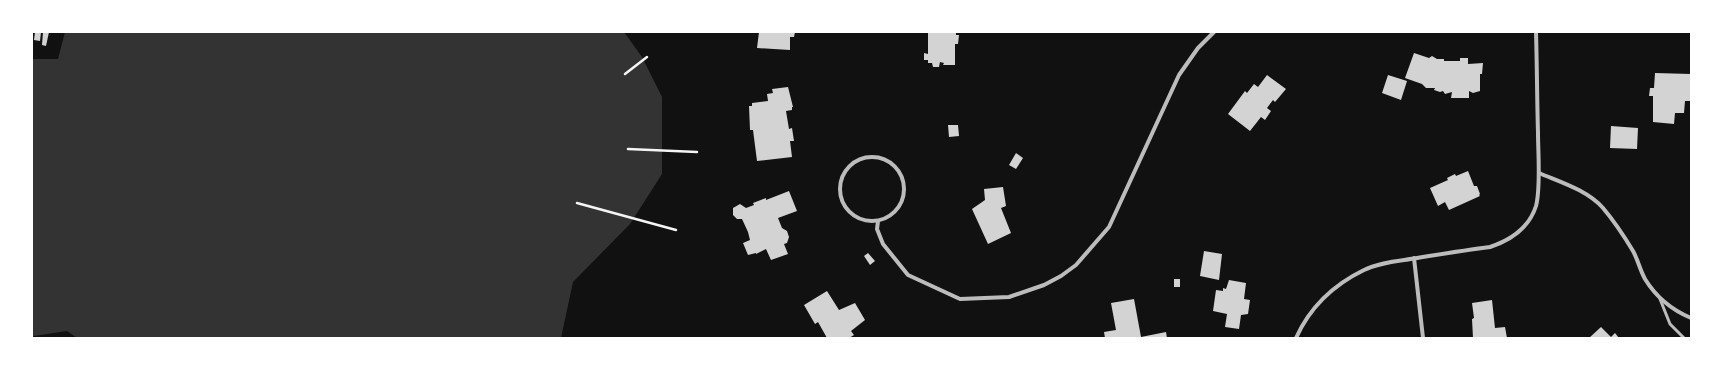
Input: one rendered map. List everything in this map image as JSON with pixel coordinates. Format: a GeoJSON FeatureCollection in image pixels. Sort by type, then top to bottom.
{"type":"FeatureCollection","features":[{"type":"Feature","properties":{"kind":"street"},"geometry":{"type":"LineString","coordinates":[[878,221],[877,229],[884,244],[908,275],[960,299],[1009,297],[1044,285],[1061,276],[1076,265],[1109,227],[1179,75],[1198,48],[1214,32]]}},
{"type":"Feature","properties":{"kind":"street"},"geometry":{"type":"LineString","coordinates":[[1296,338],[1312,309],[1325,296],[1344,281],[1364,270],[1390,262],[1503,243],[1514,236],[1528,223],[1536,206],[1539,172],[1536,32]]}},
{"type":"Feature","properties":{"kind":"street"},"geometry":{"type":"LineString","coordinates":[[866,157],[880,158],[892,164],[901,176],[904,190],[900,204],[891,215],[878,221],[863,220],[850,213],[842,202],[839,187],[843,174],[852,163],[866,157]]}},
{"type":"Feature","properties":{"kind":"street"},"geometry":{"type":"LineString","coordinates":[[1539,172],[1590,197],[1602,208],[1633,251],[1646,280],[1660,299],[1677,312],[1691,318]]}},
{"type":"Feature","properties":{"kind":"street"},"geometry":{"type":"LineString","coordinates":[[1414,258],[1423,338]]}},
{"type":"Feature","properties":{"kind":"lane"},"geometry":{"type":"LineString","coordinates":[[1660,299],[1670,324],[1684,338]]}},
{"type":"Feature","properties":{"kind":"path"},"geometry":{"type":"LineString","coordinates":[[625,74],[647,57]]}},
{"type":"Feature","properties":{"kind":"path"},"geometry":{"type":"LineString","coordinates":[[628,149],[697,152]]}},
{"type":"Feature","properties":{"kind":"path"},"geometry":{"type":"LineString","coordinates":[[577,203],[676,230]]}},
{"type":"Feature","properties":{"kind":"shaded area"},"geometry":{"type":"Polygon","coordinates":[[[65,32],[624,32],[642,57],[662,97],[662,174],[630,224],[573,282],[561,338],[77,338],[67,331],[34,336],[32,338],[32,59],[58,59],[65,32]]]}},
{"type":"Feature","properties":{"kind":"building"},"geometry":{"type":"Polygon","coordinates":[[[35,32],[41,32],[40,41],[34,40],[35,32]]]}},
{"type":"Feature","properties":{"kind":"building"},"geometry":{"type":"Polygon","coordinates":[[[43,32],[49,32],[46,46],[42,45],[43,32]]]}},
{"type":"Feature","properties":{"kind":"building"},"geometry":{"type":"Polygon","coordinates":[[[759,32],[795,32],[794,37],[790,37],[790,50],[757,48],[759,32]]]}},
{"type":"Feature","properties":{"kind":"building"},"geometry":{"type":"Polygon","coordinates":[[[928,32],[956,32],[956,35],[959,35],[958,44],[955,44],[955,65],[943,65],[944,63],[940,62],[939,67],[933,67],[932,63],[928,63],[928,60],[924,60],[924,53],[928,54],[928,32]]]}},
{"type":"Feature","properties":{"kind":"building"},"geometry":{"type":"Polygon","coordinates":[[[1414,53],[1429,58],[1432,56],[1437,59],[1444,59],[1444,61],[1460,61],[1460,58],[1468,58],[1468,64],[1483,63],[1482,74],[1480,74],[1480,91],[1473,93],[1469,91],[1469,98],[1451,98],[1452,92],[1445,94],[1443,91],[1440,92],[1434,90],[1435,88],[1426,88],[1422,84],[1405,78],[1414,53]]]}},
{"type":"Feature","properties":{"kind":"building"},"geometry":{"type":"Polygon","coordinates":[[[1655,73],[1691,74],[1691,101],[1685,101],[1684,113],[1675,113],[1674,124],[1653,122],[1653,96],[1649,96],[1650,88],[1654,88],[1655,73]]]}},
{"type":"Feature","properties":{"kind":"building"},"geometry":{"type":"Polygon","coordinates":[[[1267,75],[1286,89],[1275,102],[1273,100],[1267,108],[1271,111],[1265,120],[1261,117],[1250,131],[1228,114],[1245,91],[1247,93],[1254,84],[1258,87],[1267,75]]]}},
{"type":"Feature","properties":{"kind":"building"},"geometry":{"type":"Polygon","coordinates":[[[1388,75],[1407,81],[1401,100],[1382,93],[1388,75]]]}},
{"type":"Feature","properties":{"kind":"building"},"geometry":{"type":"Polygon","coordinates":[[[788,87],[793,107],[792,110],[786,111],[789,129],[792,128],[794,141],[790,141],[792,157],[757,161],[753,130],[750,130],[749,106],[752,106],[752,103],[768,101],[767,94],[773,93],[772,89],[788,87]]]}},
{"type":"Feature","properties":{"kind":"building"},"geometry":{"type":"Polygon","coordinates":[[[948,125],[958,125],[959,136],[949,137],[948,125]]]}},
{"type":"Feature","properties":{"kind":"building"},"geometry":{"type":"Polygon","coordinates":[[[1611,126],[1638,128],[1637,149],[1610,148],[1611,126]]]}},
{"type":"Feature","properties":{"kind":"building"},"geometry":{"type":"Polygon","coordinates":[[[1016,153],[1023,158],[1016,169],[1009,165],[1016,153]]]}},
{"type":"Feature","properties":{"kind":"building"},"geometry":{"type":"Polygon","coordinates":[[[1468,171],[1474,186],[1477,186],[1480,196],[1449,210],[1445,202],[1438,206],[1430,188],[1448,180],[1447,178],[1455,174],[1456,176],[1468,171]]]}},
{"type":"Feature","properties":{"kind":"building"},"geometry":{"type":"Polygon","coordinates":[[[1003,187],[1006,206],[1001,208],[1011,233],[988,244],[972,209],[985,200],[984,189],[1003,187]]]}},
{"type":"Feature","properties":{"kind":"building"},"geometry":{"type":"Polygon","coordinates":[[[789,191],[797,211],[778,218],[782,228],[787,231],[789,237],[787,243],[784,244],[788,254],[771,260],[766,249],[756,254],[748,255],[743,243],[750,240],[748,232],[742,219],[737,219],[733,215],[733,208],[740,204],[746,208],[754,205],[753,203],[766,198],[766,200],[789,191]]]}},
{"type":"Feature","properties":{"kind":"building"},"geometry":{"type":"Polygon","coordinates":[[[1204,251],[1222,254],[1219,280],[1200,276],[1204,251]]]}},
{"type":"Feature","properties":{"kind":"building"},"geometry":{"type":"Polygon","coordinates":[[[868,253],[875,261],[870,265],[864,256],[868,253]]]}},
{"type":"Feature","properties":{"kind":"building"},"geometry":{"type":"Polygon","coordinates":[[[1174,279],[1180,279],[1180,287],[1174,287],[1174,279]]]}},
{"type":"Feature","properties":{"kind":"building"},"geometry":{"type":"Polygon","coordinates":[[[1229,280],[1246,283],[1244,299],[1250,300],[1248,314],[1241,315],[1239,329],[1225,327],[1227,314],[1213,311],[1216,290],[1223,291],[1223,288],[1226,289],[1229,280]]]}},
{"type":"Feature","properties":{"kind":"building"},"geometry":{"type":"Polygon","coordinates":[[[827,291],[839,310],[855,303],[865,320],[851,331],[854,335],[849,338],[827,338],[818,322],[815,324],[804,305],[827,291]]]}},
{"type":"Feature","properties":{"kind":"building"},"geometry":{"type":"Polygon","coordinates":[[[1134,299],[1141,337],[1166,332],[1167,338],[1105,338],[1104,332],[1116,330],[1111,303],[1134,299]]]}},
{"type":"Feature","properties":{"kind":"building"},"geometry":{"type":"Polygon","coordinates":[[[1492,300],[1495,328],[1505,327],[1507,338],[1473,338],[1472,319],[1474,318],[1472,303],[1492,300]]]}},
{"type":"Feature","properties":{"kind":"building"},"geometry":{"type":"Polygon","coordinates":[[[1601,327],[1611,337],[1615,333],[1619,338],[1589,338],[1601,327]]]}}]}
